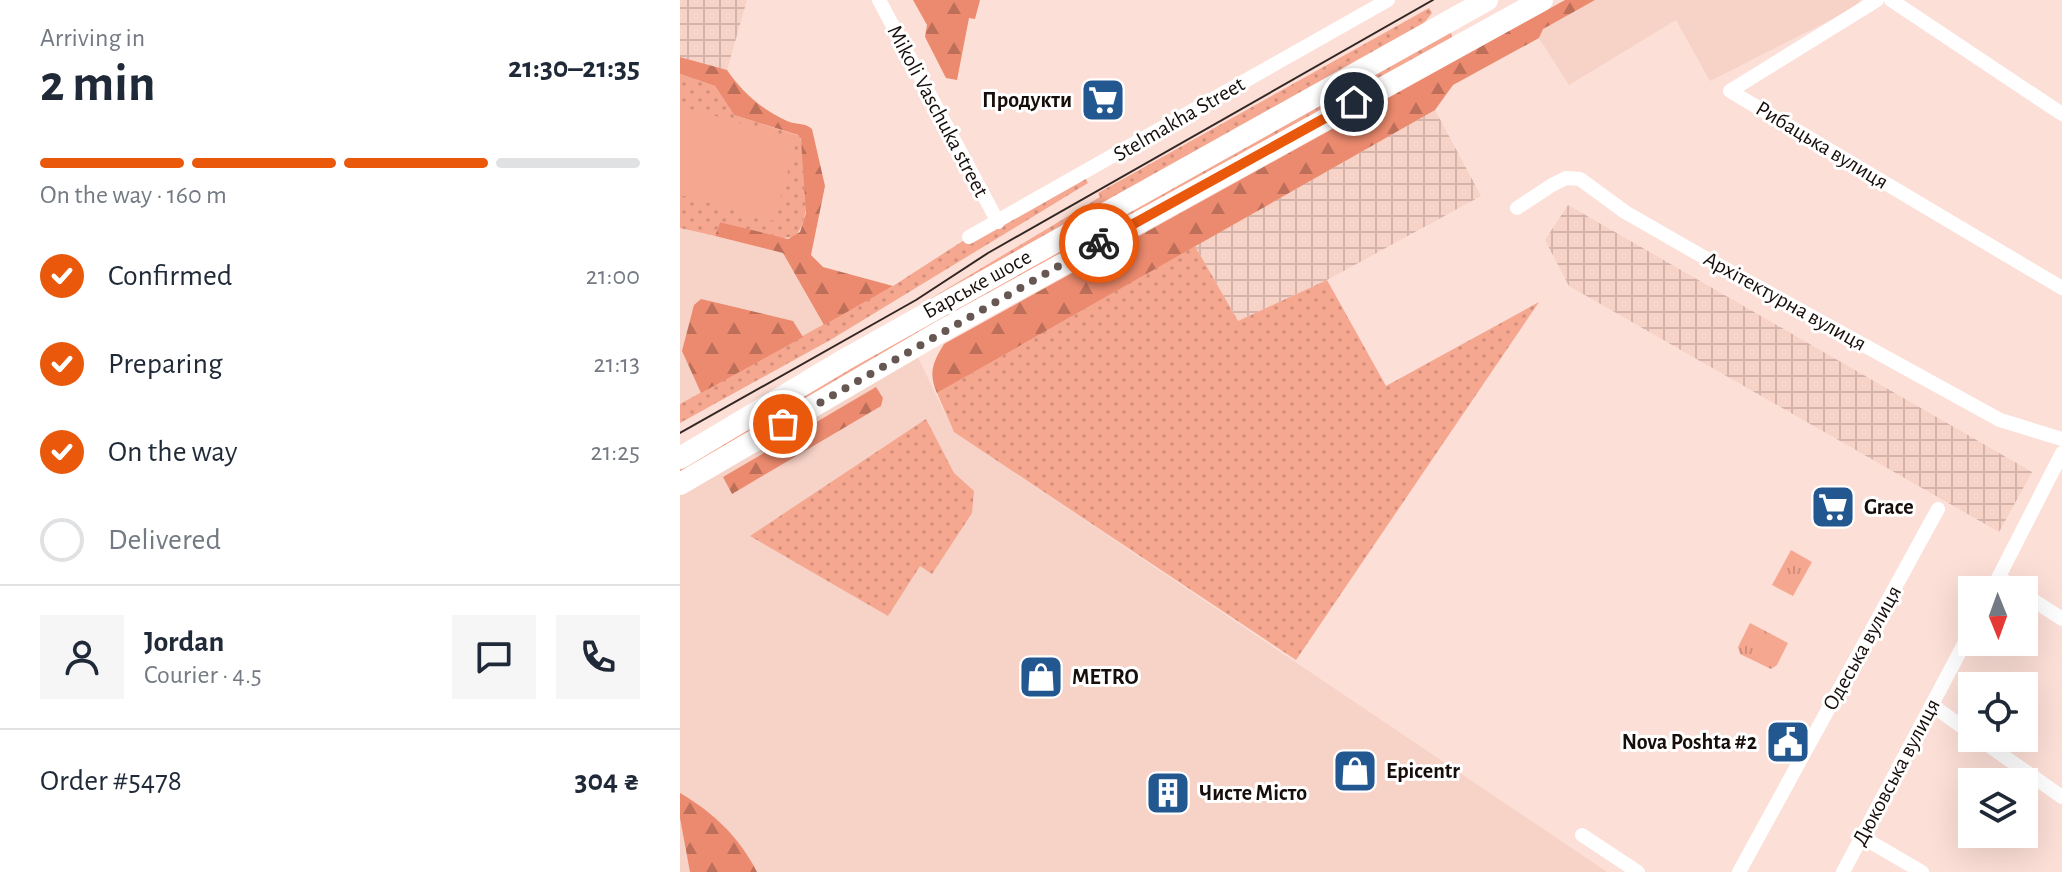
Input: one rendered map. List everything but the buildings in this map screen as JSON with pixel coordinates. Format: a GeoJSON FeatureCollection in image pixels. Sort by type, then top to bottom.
{"type":"FeatureCollection","features":[{"type":"Feature","properties":{"kind":"highway","name":"Барське шосе"},"geometry":{"type":"LineString","coordinates":[[680,458],[844,360],[1487,0]]}},
{"type":"Feature","properties":{"kind":"highway"},"geometry":{"type":"LineString","coordinates":[[680,484],[940,332],[1542,0]]}},
{"type":"Feature","properties":{"kind":"highway"},"geometry":{"type":"LineString","coordinates":[[1461,14],[1474,36]]}},
{"type":"Feature","properties":{"kind":"street","name":"Mikoli Vaschuka street"},"geometry":{"type":"LineString","coordinates":[[879,0],[998,222]]}},
{"type":"Feature","properties":{"kind":"street","name":"Stelmakha Street"},"geometry":{"type":"LineString","coordinates":[[969,237],[1388,0]]}},
{"type":"Feature","properties":{"kind":"street","name":"Рибацька вулиця"},"geometry":{"type":"LineString","coordinates":[[1877,0],[1730,91],[2062,288]]}},
{"type":"Feature","properties":{"kind":"street"},"geometry":{"type":"LineString","coordinates":[[1891,0],[2062,114]]}},
{"type":"Feature","properties":{"kind":"street","name":"Архітектурна вулиця"},"geometry":{"type":"LineString","coordinates":[[1517,208],[1566,178],[1580,179],[1625,212],[1675,241],[2000,420],[2062,439]]}},
{"type":"Feature","properties":{"kind":"street"},"geometry":{"type":"LineString","coordinates":[[2000,576],[2062,453]]}},
{"type":"Feature","properties":{"kind":"street","name":"Одеська вулиця"},"geometry":{"type":"LineString","coordinates":[[1739,872],[1938,509]]}},
{"type":"Feature","properties":{"kind":"street"},"geometry":{"type":"LineString","coordinates":[[2038,603],[2062,619]]}},
{"type":"Feature","properties":{"kind":"street","name":"Дюковська вулиця"},"geometry":{"type":"LineString","coordinates":[[1843,872],[1958,656]]}},
{"type":"Feature","properties":{"kind":"street"},"geometry":{"type":"LineString","coordinates":[[1932,705],[1958,724]]}},
{"type":"Feature","properties":{"kind":"street"},"geometry":{"type":"LineString","coordinates":[[1998,752],[2062,797]]}},
{"type":"Feature","properties":{"kind":"street"},"geometry":{"type":"LineString","coordinates":[[1582,835],[1638,872]]}},
{"type":"Feature","properties":{"kind":"street"},"geometry":{"type":"LineString","coordinates":[[1862,837],[1922,872]]}},
{"type":"Feature","properties":{"kind":"shaded area"},"geometry":{"type":"Polygon","coordinates":[[[680,0],[747,0],[727,70],[680,57],[680,0]]]}},
{"type":"Feature","properties":{"kind":"shaded area"},"geometry":{"type":"Polygon","coordinates":[[[1595,0],[1860,0],[1858,6],[1710,81],[1676,20],[1569,85],[1539,38],[1542,29],[1595,0]]]}},
{"type":"Feature","properties":{"kind":"shaded area"},"geometry":{"type":"Polygon","coordinates":[[[1435,110],[1481,196],[1327,280],[1238,321],[1195,246],[1435,110]]]}},
{"type":"Feature","properties":{"kind":"shaded area"},"geometry":{"type":"Polygon","coordinates":[[[1568,205],[2032,472],[1999,532],[1569,286],[1545,240],[1568,205]]]}},
{"type":"Feature","properties":{"kind":"shaded area"},"geometry":{"type":"Polygon","coordinates":[[[680,228],[783,253],[824,325],[680,404],[680,228]]]}},
{"type":"Feature","properties":{"kind":"shaded area"},"geometry":{"type":"Polygon","coordinates":[[[913,347],[954,432],[1607,872],[680,872],[680,487],[913,347]]]}},
{"type":"Feature","properties":{"kind":"green space"},"geometry":{"type":"Polygon","coordinates":[[[913,0],[980,0],[975,19],[969,18],[957,80],[946,78],[925,37],[927,25],[913,0]]]}},
{"type":"Feature","properties":{"kind":"green space"},"geometry":{"type":"Polygon","coordinates":[[[1565,0],[1595,0],[1543,29],[1539,38],[1453,85],[1435,110],[937,393],[933,368],[944,344],[1565,0]]]}},
{"type":"Feature","properties":{"kind":"green space"},"geometry":{"type":"Polygon","coordinates":[[[1429,8],[1432,13],[1420,28],[915,308],[1100,197],[1098,193],[1429,8]]]}},
{"type":"Feature","properties":{"kind":"green space"},"geometry":{"type":"Polygon","coordinates":[[[1451,32],[1452,39],[680,475],[680,463],[1451,32]]]}},
{"type":"Feature","properties":{"kind":"green space"},"geometry":{"type":"Polygon","coordinates":[[[680,57],[727,70],[761,106],[778,117],[812,129],[825,186],[811,255],[823,267],[893,286],[824,325],[783,253],[715,236],[720,222],[788,239],[800,232],[806,213],[801,139],[798,135],[734,115],[715,86],[680,74],[680,57]]]}},
{"type":"Feature","properties":{"kind":"green space"},"geometry":{"type":"Polygon","coordinates":[[[680,74],[715,86],[734,115],[800,136],[807,189],[804,217],[794,237],[781,238],[720,222],[715,236],[680,228],[680,74]]]}},
{"type":"Feature","properties":{"kind":"green space"},"geometry":{"type":"Polygon","coordinates":[[[680,106],[797,139],[774,221],[680,195],[680,106]]]}},
{"type":"Feature","properties":{"kind":"green space"},"geometry":{"type":"Polygon","coordinates":[[[1083,173],[1088,183],[832,339],[680,423],[680,404],[893,286],[969,237],[1083,173]]]}},
{"type":"Feature","properties":{"kind":"green space"},"geometry":{"type":"Polygon","coordinates":[[[1195,246],[1238,321],[1327,280],[1386,386],[1539,302],[1296,660],[954,432],[937,393],[1195,246]]]}},
{"type":"Feature","properties":{"kind":"green space"},"geometry":{"type":"Polygon","coordinates":[[[701,299],[793,321],[803,337],[701,393],[682,351],[694,305],[701,299]]]}},
{"type":"Feature","properties":{"kind":"green space"},"geometry":{"type":"Polygon","coordinates":[[[876,387],[883,398],[881,406],[732,494],[723,477],[876,387]]]}},
{"type":"Feature","properties":{"kind":"green space"},"geometry":{"type":"Polygon","coordinates":[[[926,419],[954,473],[974,491],[972,513],[932,574],[920,566],[888,616],[750,536],[926,419]]]}},
{"type":"Feature","properties":{"kind":"green space"},"geometry":{"type":"Polygon","coordinates":[[[1791,550],[1812,562],[1793,596],[1772,585],[1791,550]]]}},
{"type":"Feature","properties":{"kind":"green space"},"geometry":{"type":"Polygon","coordinates":[[[1750,623],[1788,643],[1777,665],[1771,669],[1740,654],[1738,647],[1750,623]]]}},
{"type":"Feature","properties":{"kind":"green space"},"geometry":{"type":"Polygon","coordinates":[[[680,793],[724,827],[757,872],[690,872],[680,818],[680,793]]]}},
{"type":"Feature","properties":{"kind":"tram line"},"geometry":{"type":"LineString","coordinates":[[680,433],[916,300],[988,253],[1433,0]]}},
{"type":"Feature","properties":{"kind":"way so far"},"geometry":{"type":"LineString","coordinates":[[783,424],[1099,243]]}},
{"type":"Feature","properties":{"kind":"place","name":"Продукти"},"geometry":{"type":"Point","coordinates":[1103,100]}},
{"type":"Feature","properties":{"kind":"place","name":"Grace"},"geometry":{"type":"Point","coordinates":[1833,507]}},
{"type":"Feature","properties":{"kind":"place","name":"METRO"},"geometry":{"type":"Point","coordinates":[1041,677]}},
{"type":"Feature","properties":{"kind":"place","name":"Nova Poshta #2"},"geometry":{"type":"Point","coordinates":[1788,742]}},
{"type":"Feature","properties":{"kind":"place","name":"Epicentr"},"geometry":{"type":"Point","coordinates":[1355,771]}},
{"type":"Feature","properties":{"kind":"place","name":"Чисте Місто"},"geometry":{"type":"Point","coordinates":[1168,793]}},
{"type":"Feature","properties":{"kind":"route"},"geometry":{"type":"LineString","coordinates":[[1099,243],[1354,102]]}}]}
